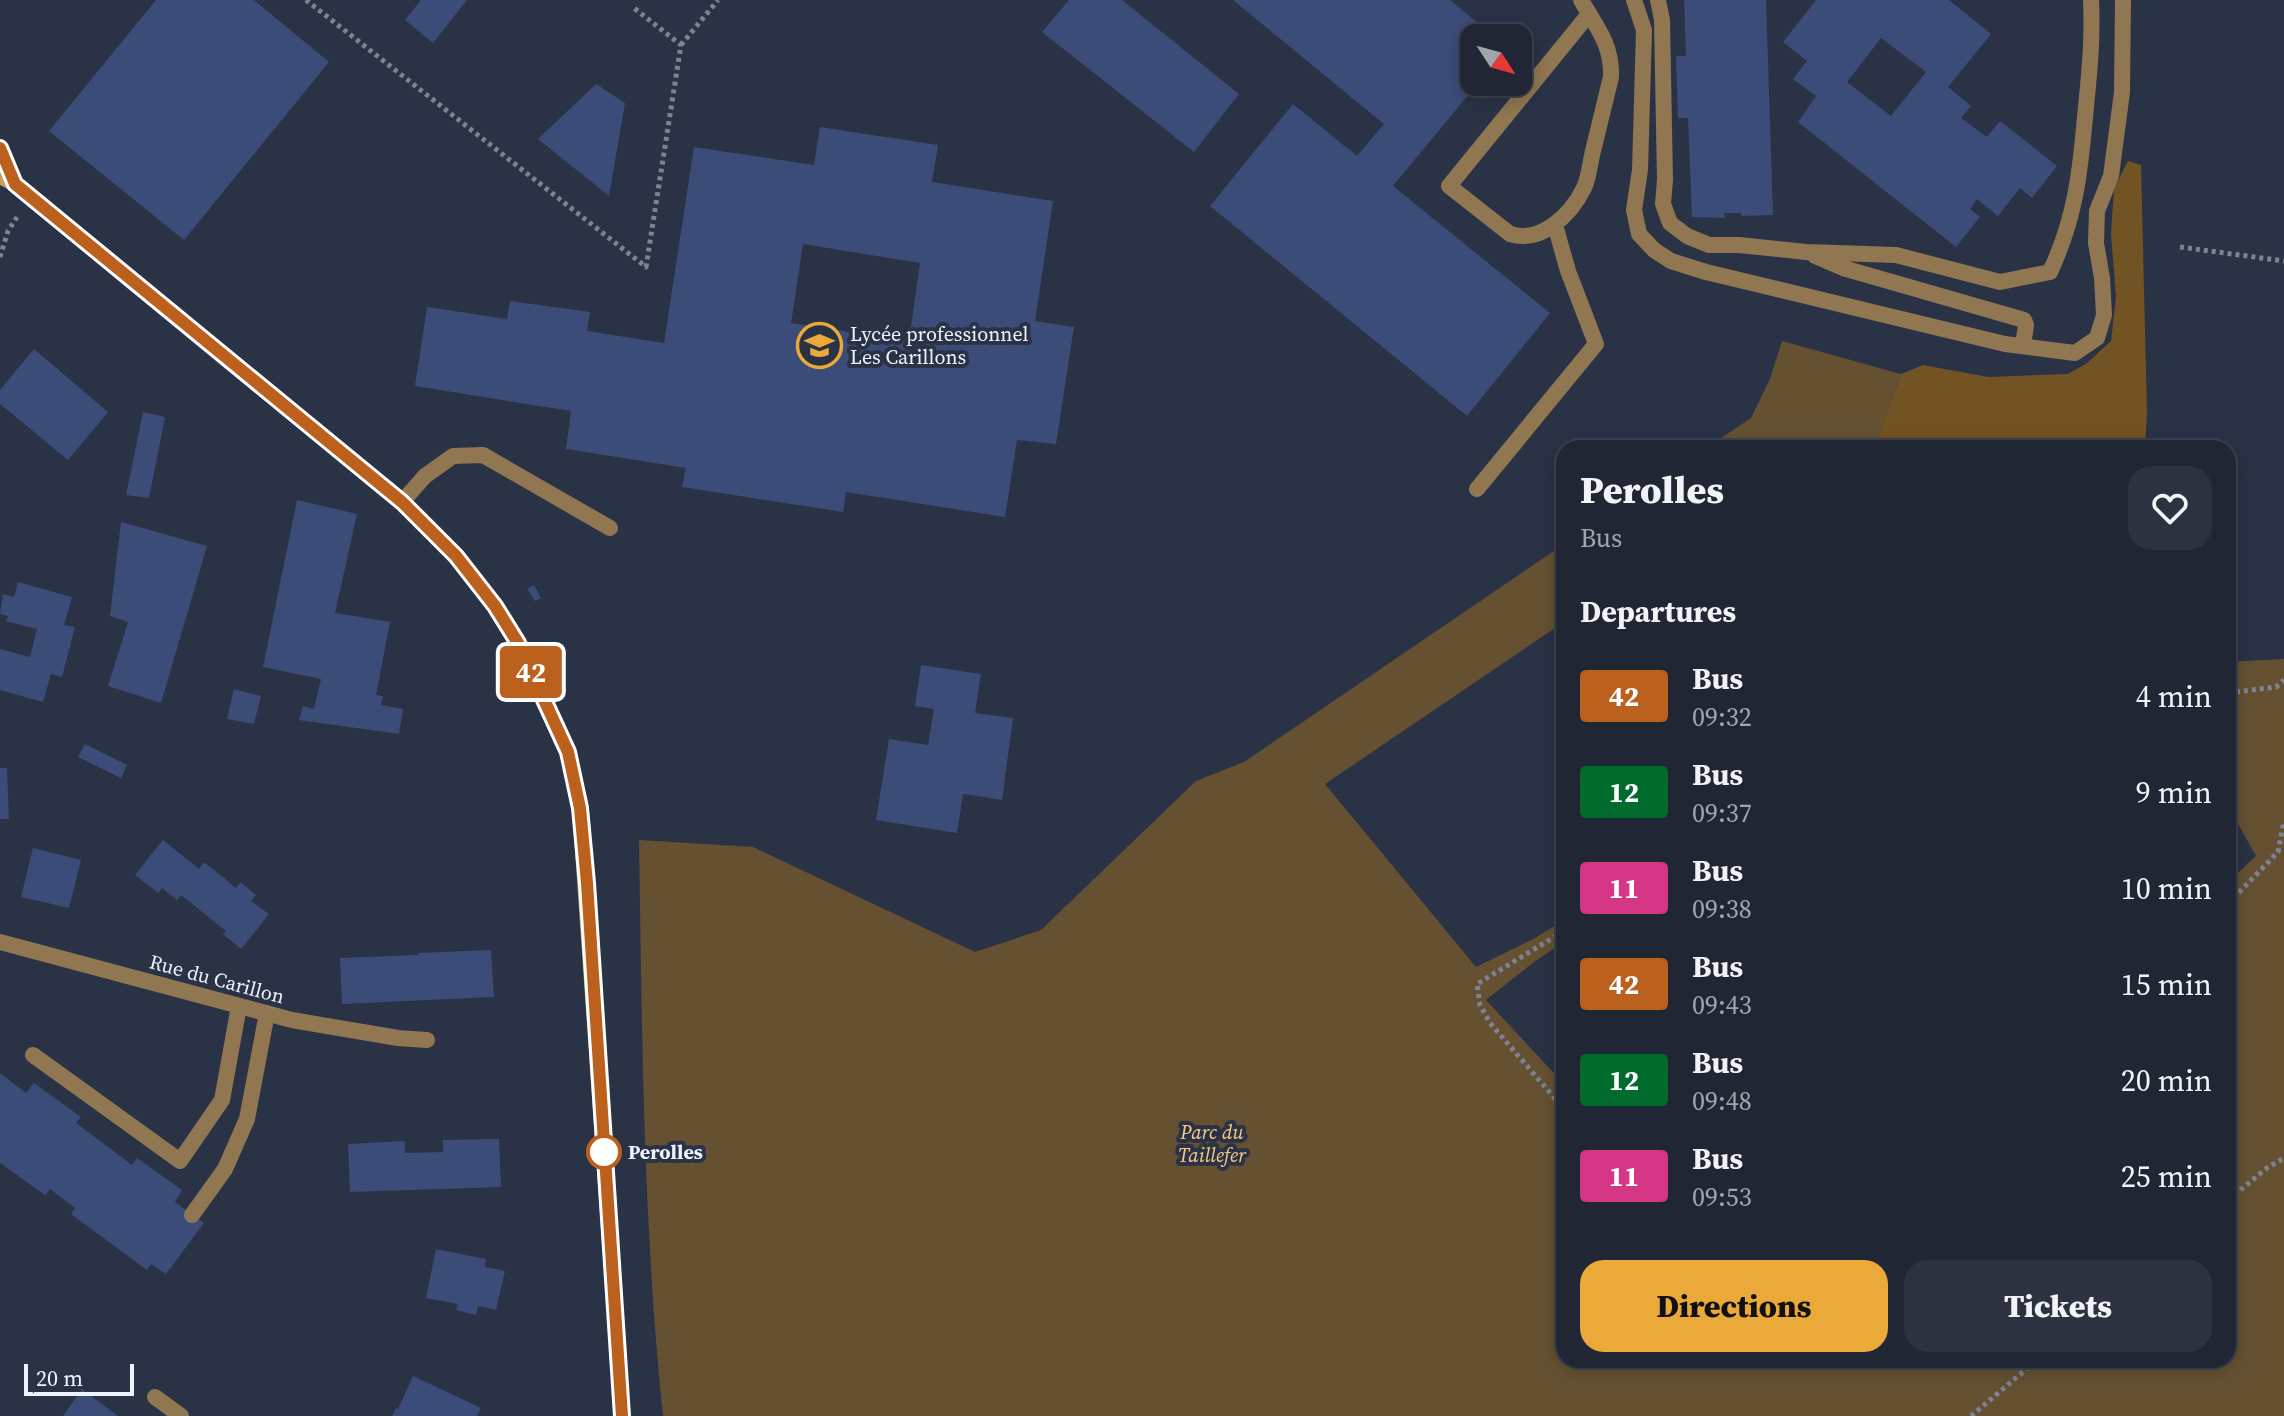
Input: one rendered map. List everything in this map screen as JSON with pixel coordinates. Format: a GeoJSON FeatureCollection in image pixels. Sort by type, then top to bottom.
{"type":"FeatureCollection","features":[{"type":"Feature","properties":{"kind":"street"},"geometry":{"type":"LineString","coordinates":[[1634,0],[1644,30],[1640,170],[1634,210],[1639,234],[1654,250],[1671,261],[1706,272],[2005,344],[2075,353],[2097,338],[2104,315],[2096,243],[2097,211],[2111,176],[2122,92],[2123,0]]}},
{"type":"Feature","properties":{"kind":"street"},"geometry":{"type":"LineString","coordinates":[[1658,0],[1662,20],[1663,204],[1670,223],[1687,236],[1709,245],[1896,255],[2000,282],[2050,272],[2063,245],[2078,187],[2093,43],[2091,0]]}},
{"type":"Feature","properties":{"kind":"street"},"geometry":{"type":"LineString","coordinates":[[1585,7],[1608,45],[1612,60],[1611,77],[1585,186],[1555,225],[1520,237],[1510,234],[1449,186],[1585,7]]}},
{"type":"Feature","properties":{"kind":"street"},"geometry":{"type":"LineString","coordinates":[[0,148],[8,180],[402,502],[456,556],[495,606],[518,643],[568,752],[580,808],[622,1416]]}},
{"type":"Feature","properties":{"kind":"street"},"geometry":{"type":"LineString","coordinates":[[1477,489],[1596,344],[1568,271],[1555,225]]}},
{"type":"Feature","properties":{"kind":"street"},"geometry":{"type":"LineString","coordinates":[[1806,252],[1843,268],[2024,320],[2023,346]]}},
{"type":"Feature","properties":{"kind":"street"},"geometry":{"type":"LineString","coordinates":[[402,502],[425,476],[453,456],[483,455],[610,528]]}},
{"type":"Feature","properties":{"kind":"street","name":"Rue du Carillon"},"geometry":{"type":"LineString","coordinates":[[0,942],[292,1020],[427,1040]]}},
{"type":"Feature","properties":{"kind":"street"},"geometry":{"type":"LineString","coordinates":[[33,1055],[180,1161],[222,1100],[239,1006]]}},
{"type":"Feature","properties":{"kind":"street"},"geometry":{"type":"LineString","coordinates":[[192,1215],[225,1169],[247,1119],[267,1013]]}},
{"type":"Feature","properties":{"kind":"street"},"geometry":{"type":"LineString","coordinates":[[155,1397],[181,1416]]}},
{"type":"Feature","properties":{"kind":"path"},"geometry":{"type":"LineString","coordinates":[[306,0],[646,267],[681,45],[718,0]]}},
{"type":"Feature","properties":{"kind":"path"},"geometry":{"type":"LineString","coordinates":[[634,8],[681,45]]}},
{"type":"Feature","properties":{"kind":"path"},"geometry":{"type":"LineString","coordinates":[[0,257],[8,231],[30,196]]}},
{"type":"Feature","properties":{"kind":"path"},"geometry":{"type":"LineString","coordinates":[[2180,247],[2284,261]]}},
{"type":"Feature","properties":{"kind":"path"},"geometry":{"type":"LineString","coordinates":[[2236,692],[2276,687],[2284,680]]}},
{"type":"Feature","properties":{"kind":"path"},"geometry":{"type":"LineString","coordinates":[[2236,896],[2278,852],[2284,821]]}},
{"type":"Feature","properties":{"kind":"path"},"geometry":{"type":"LineString","coordinates":[[1556,936],[1477,984],[1480,1005],[1490,1023],[1556,1100]]}},
{"type":"Feature","properties":{"kind":"path"},"geometry":{"type":"LineString","coordinates":[[2236,1193],[2284,1158]]}},
{"type":"Feature","properties":{"kind":"path"},"geometry":{"type":"LineString","coordinates":[[1971,1416],[2028,1368]]}},
{"type":"Feature","properties":{"kind":"green space"},"geometry":{"type":"Polygon","coordinates":[[[1782,341],[1901,374],[1877,440],[1718,440],[1751,418],[1770,379],[1782,341]]]}},
{"type":"Feature","properties":{"kind":"green space","name":"Parc du Taillefer"},"geometry":{"type":"Polygon","coordinates":[[[1556,549],[1556,627],[1325,784],[1476,967],[1556,925],[1556,947],[1486,1000],[1556,1075],[1556,1368],[2236,1368],[2236,875],[2256,856],[2236,820],[2236,662],[2284,659],[2284,1416],[663,1416],[647,1201],[639,840],[753,847],[975,952],[1041,930],[1196,781],[1244,762],[1556,549]]]}},
{"type":"Feature","properties":{"kind":"shaded area"},"geometry":{"type":"Polygon","coordinates":[[[2128,161],[2141,165],[2145,440],[1877,440],[1901,374],[1923,365],[1988,377],[2068,374],[2087,363],[2111,341],[2116,297],[2111,233],[2114,189],[2128,161]]]}},
{"type":"Feature","properties":{"kind":"building"},"geometry":{"type":"Polygon","coordinates":[[[156,0],[254,0],[329,62],[184,240],[49,131],[156,0]]]}},
{"type":"Feature","properties":{"kind":"building"},"geometry":{"type":"Polygon","coordinates":[[[421,0],[467,0],[433,43],[405,20],[421,0]]]}},
{"type":"Feature","properties":{"kind":"building"},"geometry":{"type":"Polygon","coordinates":[[[1069,0],[1122,0],[1239,94],[1194,152],[1042,32],[1069,0]]]}},
{"type":"Feature","properties":{"kind":"building"},"geometry":{"type":"Polygon","coordinates":[[[1233,0],[1450,0],[1479,24],[1460,24],[1460,96],[1467,96],[1393,186],[1550,313],[1467,416],[1210,206],[1293,104],[1357,156],[1384,124],[1233,0]]]}},
{"type":"Feature","properties":{"kind":"building"},"geometry":{"type":"Polygon","coordinates":[[[1684,0],[1766,0],[1773,215],[1724,213],[1725,218],[1692,217],[1688,118],[1678,118],[1676,56],[1686,56],[1684,0]]]}},
{"type":"Feature","properties":{"kind":"building"},"geometry":{"type":"Polygon","coordinates":[[[1816,0],[1949,0],[1991,34],[1948,87],[1971,106],[1961,118],[1987,137],[2000,121],[2057,166],[2032,198],[2020,188],[1998,216],[1977,199],[1970,209],[1980,217],[1956,247],[1798,122],[1816,96],[1793,79],[1807,61],[1783,42],[1816,0]],[[1881,38],[1847,82],[1891,116],[1926,72],[1881,38]]]}},
{"type":"Feature","properties":{"kind":"building"},"geometry":{"type":"Polygon","coordinates":[[[596,84],[625,103],[609,196],[538,139],[596,84]]]}},
{"type":"Feature","properties":{"kind":"building"},"geometry":{"type":"Polygon","coordinates":[[[820,127],[938,145],[932,182],[1053,201],[1035,321],[1074,327],[1056,444],[1017,440],[1005,517],[846,492],[843,512],[682,487],[686,468],[566,449],[571,411],[415,386],[427,307],[507,319],[510,301],[590,312],[587,331],[664,343],[694,147],[814,165],[820,127]],[[803,244],[791,323],[909,341],[920,263],[803,244]]]}},
{"type":"Feature","properties":{"kind":"building"},"geometry":{"type":"Polygon","coordinates":[[[34,349],[108,412],[68,460],[0,404],[0,390],[34,349]]]}},
{"type":"Feature","properties":{"kind":"building"},"geometry":{"type":"Polygon","coordinates":[[[143,412],[165,417],[149,498],[126,495],[143,412]]]}},
{"type":"Feature","properties":{"kind":"building"},"geometry":{"type":"Polygon","coordinates":[[[297,500],[357,514],[335,613],[390,622],[376,695],[383,696],[381,705],[403,709],[399,734],[299,720],[303,706],[314,709],[321,679],[263,667],[297,500]]]}},
{"type":"Feature","properties":{"kind":"building"},"geometry":{"type":"Polygon","coordinates":[[[121,522],[207,546],[161,703],[108,686],[128,622],[110,616],[121,522]]]}},
{"type":"Feature","properties":{"kind":"building"},"geometry":{"type":"Polygon","coordinates":[[[18,582],[72,597],[64,625],[75,627],[62,677],[51,674],[43,702],[0,690],[0,649],[30,657],[37,629],[6,621],[8,616],[0,614],[3,594],[14,597],[18,582]]]}},
{"type":"Feature","properties":{"kind":"building"},"geometry":{"type":"Polygon","coordinates":[[[534,585],[541,598],[535,601],[527,589],[534,585]]]}},
{"type":"Feature","properties":{"kind":"building"},"geometry":{"type":"Polygon","coordinates":[[[921,665],[981,674],[975,713],[1013,718],[1002,800],[963,794],[957,833],[876,820],[889,739],[928,745],[934,709],[915,706],[921,665]]]}},
{"type":"Feature","properties":{"kind":"building"},"geometry":{"type":"Polygon","coordinates":[[[234,689],[261,696],[254,724],[227,719],[234,689]]]}},
{"type":"Feature","properties":{"kind":"building"},"geometry":{"type":"Polygon","coordinates":[[[85,744],[127,765],[121,778],[78,757],[85,744]]]}},
{"type":"Feature","properties":{"kind":"building"},"geometry":{"type":"Polygon","coordinates":[[[0,768],[7,768],[9,819],[0,819],[0,768]]]}},
{"type":"Feature","properties":{"kind":"building"},"geometry":{"type":"Polygon","coordinates":[[[163,840],[199,869],[204,862],[236,888],[240,882],[256,895],[251,901],[269,914],[241,949],[223,934],[226,931],[181,895],[177,900],[162,888],[158,893],[135,875],[163,840]]]}},
{"type":"Feature","properties":{"kind":"building"},"geometry":{"type":"Polygon","coordinates":[[[33,848],[81,860],[69,908],[21,897],[33,848]]]}},
{"type":"Feature","properties":{"kind":"building"},"geometry":{"type":"Polygon","coordinates":[[[491,950],[494,997],[342,1004],[340,958],[491,950]]]}},
{"type":"Feature","properties":{"kind":"building"},"geometry":{"type":"Polygon","coordinates":[[[0,1073],[26,1093],[34,1083],[81,1117],[76,1123],[132,1165],[137,1158],[182,1190],[175,1202],[204,1223],[166,1274],[151,1264],[147,1270],[71,1214],[75,1208],[50,1189],[45,1195],[0,1163],[0,1073]]]}},
{"type":"Feature","properties":{"kind":"building"},"geometry":{"type":"Polygon","coordinates":[[[499,1139],[501,1187],[350,1192],[348,1144],[405,1141],[405,1153],[443,1152],[443,1140],[499,1139]]]}},
{"type":"Feature","properties":{"kind":"building"},"geometry":{"type":"Polygon","coordinates":[[[436,1249],[486,1259],[485,1267],[505,1271],[496,1310],[478,1306],[476,1315],[456,1310],[458,1304],[426,1298],[436,1249]]]}},
{"type":"Feature","properties":{"kind":"building"},"geometry":{"type":"Polygon","coordinates":[[[413,1376],[481,1408],[477,1416],[392,1416],[413,1376]]]}},
{"type":"Feature","properties":{"kind":"building"},"geometry":{"type":"Polygon","coordinates":[[[82,1389],[118,1416],[63,1416],[82,1389]]]}},
{"type":"Feature","properties":{"kind":"bus line","name":"42"},"geometry":{"type":"LineString","coordinates":[[0,148],[15,184],[402,502],[456,556],[495,606],[518,643],[568,752],[580,808],[622,1416]]}},
{"type":"Feature","properties":{"kind":"place","name":"Lycée professionnel Les Carillons"},"geometry":{"type":"Point","coordinates":[819,346]}},
{"type":"Feature","properties":{"kind":"place","name":"Perolles"},"geometry":{"type":"Point","coordinates":[604,1152]}}]}
